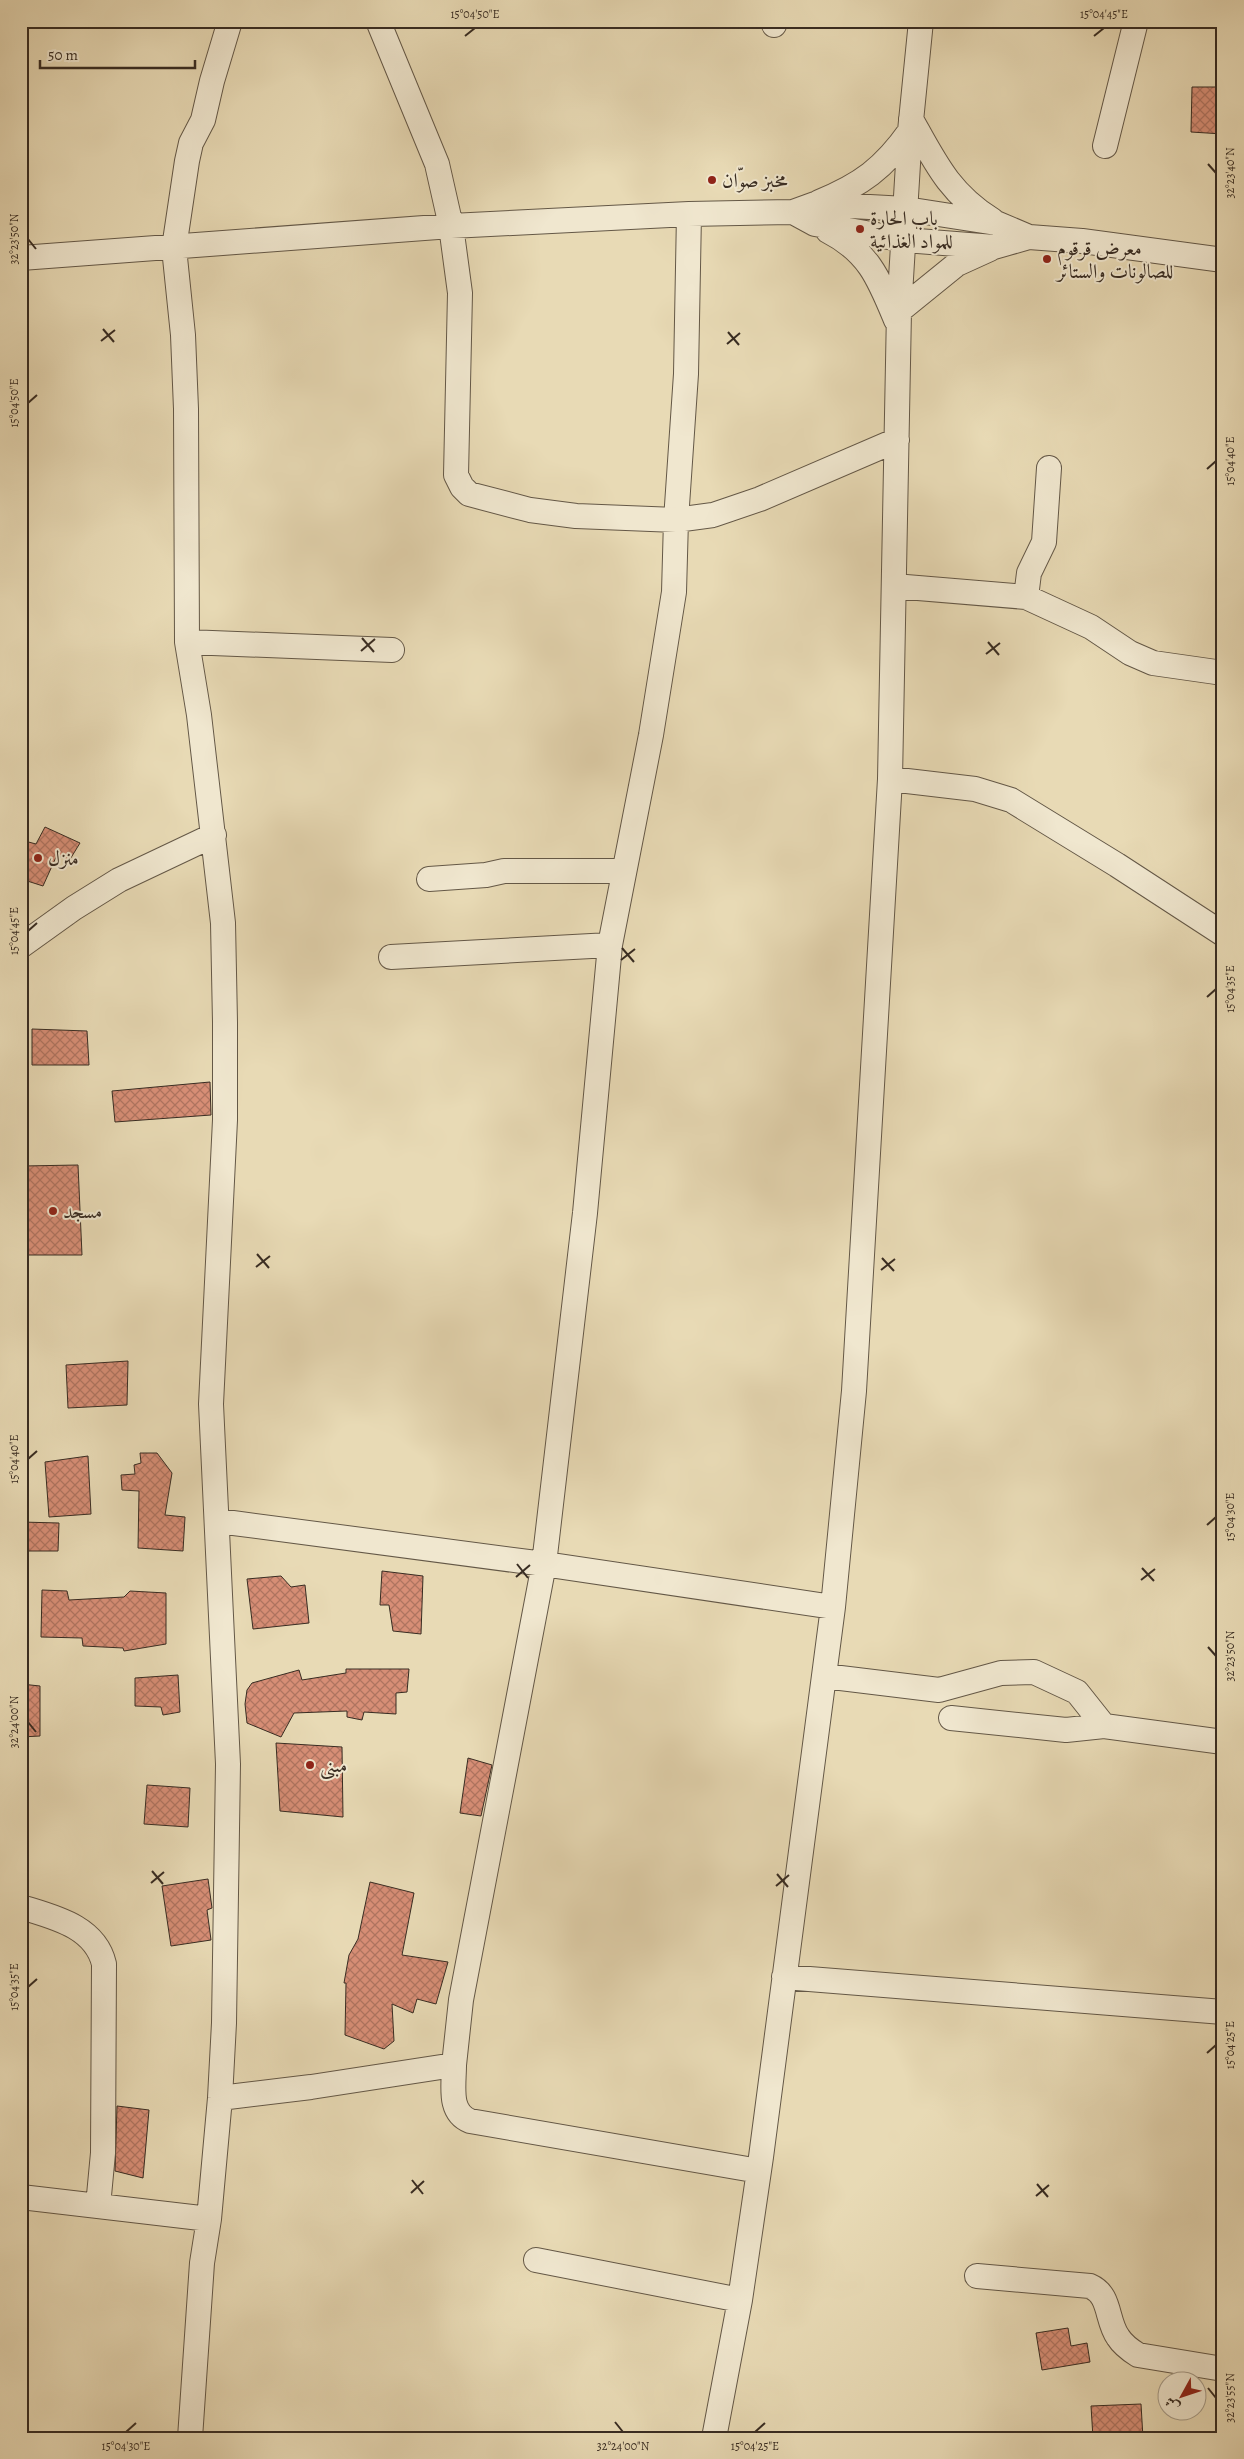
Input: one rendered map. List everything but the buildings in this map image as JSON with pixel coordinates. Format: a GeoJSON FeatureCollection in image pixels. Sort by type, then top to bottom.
{"type":"FeatureCollection","features":[{"type":"Feature","properties":{"kind":"street"},"geometry":{"type":"LineString","coordinates":[[190,2438],[202,2263],[209,2219],[220,2098],[224,2013],[228,1764],[211,1404],[224,1120],[225,1022],[223,923],[199,716],[187,642],[186,409],[183,335],[174,248],[186,161],[191,143],[203,120],[212,81],[230,21]]}},
{"type":"Feature","properties":{"kind":"street"},"geometry":{"type":"LineString","coordinates":[[378,21],[437,164],[452,226],[460,293],[456,475],[462,487],[469,494],[530,510],[576,516],[676,520],[713,515],[760,499],[843,465],[897,440]]}},
{"type":"Feature","properties":{"kind":"street"},"geometry":{"type":"LineString","coordinates":[[714,2438],[740,2300],[759,2171],[833,1608],[854,1391],[890,779],[899,318],[911,125],[921,21]]}},
{"type":"Feature","properties":{"kind":"street"},"geometry":{"type":"LineString","coordinates":[[1105,146],[1136,21]]}},
{"type":"Feature","properties":{"kind":"street"},"geometry":{"type":"LineString","coordinates":[[815,214],[863,182],[890,158],[911,125]]}},
{"type":"Feature","properties":{"kind":"street"},"geometry":{"type":"LineString","coordinates":[[911,125],[952,188],[974,209],[996,223],[1029,237],[1082,241],[1223,260]]}},
{"type":"Feature","properties":{"kind":"street"},"geometry":{"type":"LineString","coordinates":[[21,258],[452,226],[689,214],[793,212],[815,214],[906,209],[996,223]]}},
{"type":"Feature","properties":{"kind":"street"},"geometry":{"type":"LineString","coordinates":[[689,214],[686,374],[676,520],[674,592],[651,735],[623,870],[610,945],[585,1213],[544,1564],[461,2000],[454,2065],[454,2107],[461,2118],[470,2122],[759,2171]]}},
{"type":"Feature","properties":{"kind":"street"},"geometry":{"type":"LineString","coordinates":[[815,214],[905,240],[994,247]]}},
{"type":"Feature","properties":{"kind":"street"},"geometry":{"type":"LineString","coordinates":[[815,214],[858,251],[872,267],[899,318]]}},
{"type":"Feature","properties":{"kind":"street"},"geometry":{"type":"LineString","coordinates":[[899,318],[957,264],[994,247],[1029,237]]}},
{"type":"Feature","properties":{"kind":"street"},"geometry":{"type":"LineString","coordinates":[[1026,597],[1029,573],[1044,542],[1049,468]]}},
{"type":"Feature","properties":{"kind":"street"},"geometry":{"type":"LineString","coordinates":[[894,586],[1026,597],[1091,627],[1130,654],[1153,663],[1223,673]]}},
{"type":"Feature","properties":{"kind":"street"},"geometry":{"type":"LineString","coordinates":[[187,642],[392,650]]}},
{"type":"Feature","properties":{"kind":"street"},"geometry":{"type":"LineString","coordinates":[[890,779],[975,789],[1011,800],[1117,865],[1223,934]]}},
{"type":"Feature","properties":{"kind":"street"},"geometry":{"type":"LineString","coordinates":[[21,946],[74,908],[119,880],[214,835]]}},
{"type":"Feature","properties":{"kind":"street"},"geometry":{"type":"LineString","coordinates":[[429,879],[486,875],[504,871],[623,870]]}},
{"type":"Feature","properties":{"kind":"street"},"geometry":{"type":"LineString","coordinates":[[391,956],[610,945]]}},
{"type":"Feature","properties":{"kind":"street"},"geometry":{"type":"LineString","coordinates":[[218,1521],[544,1564],[833,1608]]}},
{"type":"Feature","properties":{"kind":"street"},"geometry":{"type":"LineString","coordinates":[[824,1676],[939,1690],[1002,1672],[1034,1672],[1077,1692],[1104,1726]]}},
{"type":"Feature","properties":{"kind":"street"},"geometry":{"type":"LineString","coordinates":[[951,1718],[1066,1730],[1104,1726],[1223,1742]]}},
{"type":"Feature","properties":{"kind":"street"},"geometry":{"type":"LineString","coordinates":[[21,1907],[69,1924],[85,1933],[102,1954],[104,1964],[103,2153],[98,2206]]}},
{"type":"Feature","properties":{"kind":"street"},"geometry":{"type":"LineString","coordinates":[[784,1977],[1223,2012]]}},
{"type":"Feature","properties":{"kind":"street"},"geometry":{"type":"LineString","coordinates":[[220,2098],[311,2087],[454,2065]]}},
{"type":"Feature","properties":{"kind":"street"},"geometry":{"type":"LineString","coordinates":[[21,2197],[209,2219]]}},
{"type":"Feature","properties":{"kind":"street"},"geometry":{"type":"LineString","coordinates":[[536,2260],[740,2300]]}},
{"type":"Feature","properties":{"kind":"street"},"geometry":{"type":"LineString","coordinates":[[977,2276],[1090,2286],[1098,2289],[1103,2296],[1116,2335],[1126,2348],[1138,2355],[1223,2369]]}},
{"type":"Feature","properties":{"kind":"place","name":"مخبز صوّان"},"geometry":{"type":"Point","coordinates":[712,180]}},
{"type":"Feature","properties":{"kind":"place","name":"باب الحارة للمواد الغذائية"},"geometry":{"type":"Point","coordinates":[860,229]}},
{"type":"Feature","properties":{"kind":"place","name":"معرض قرقوم للصالونات والستائر"},"geometry":{"type":"Point","coordinates":[1047,259]}},
{"type":"Feature","properties":{"kind":"place","name":"منزل"},"geometry":{"type":"Point","coordinates":[38,858]}},
{"type":"Feature","properties":{"kind":"place","name":"مسجد"},"geometry":{"type":"Point","coordinates":[53,1211]}},
{"type":"Feature","properties":{"kind":"place","name":"مبنى"},"geometry":{"type":"Point","coordinates":[310,1765]}}]}
